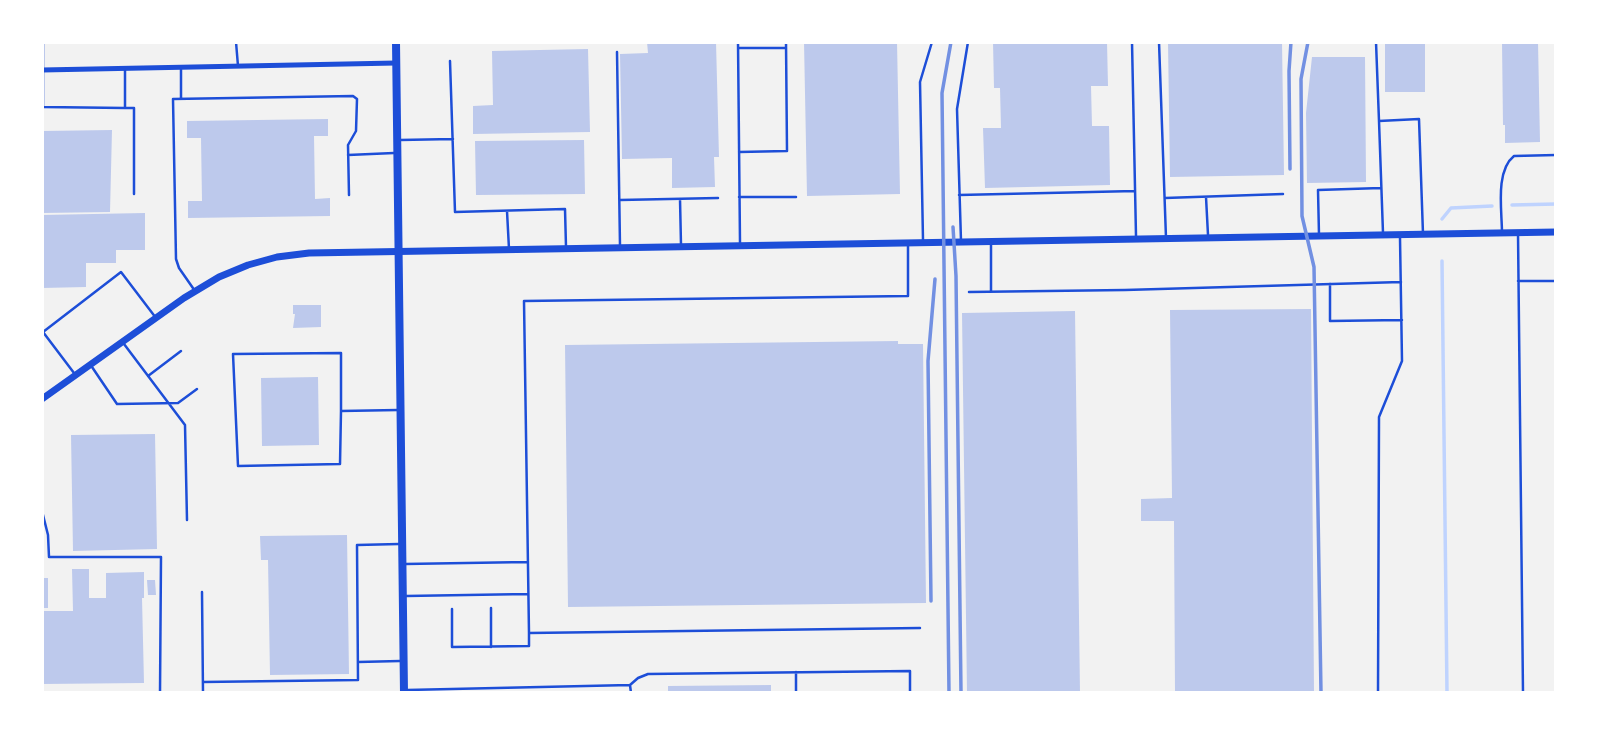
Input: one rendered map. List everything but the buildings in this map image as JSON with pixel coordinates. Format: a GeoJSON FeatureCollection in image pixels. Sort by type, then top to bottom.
{"type":"FeatureCollection","features":[{"type":"Feature","properties":{"kind":"main road"},"geometry":{"type":"LineString","coordinates":[[396,42],[404,692]]}},
{"type":"Feature","properties":{"kind":"street"},"geometry":{"type":"LineString","coordinates":[[43,70],[397,63]]}},
{"type":"Feature","properties":{"kind":"street"},"geometry":{"type":"LineString","coordinates":[[45,397],[195,291],[219,277],[277,257],[309,253],[1556,232]]}},
{"type":"Feature","properties":{"kind":"lane"},"geometry":{"type":"LineString","coordinates":[[43,42],[43,107],[134,108],[134,194]]}},
{"type":"Feature","properties":{"kind":"lane"},"geometry":{"type":"LineString","coordinates":[[236,42],[238,66]]}},
{"type":"Feature","properties":{"kind":"lane"},"geometry":{"type":"LineString","coordinates":[[738,42],[740,247]]}},
{"type":"Feature","properties":{"kind":"lane"},"geometry":{"type":"LineString","coordinates":[[739,152],[787,151],[786,42]]}},
{"type":"Feature","properties":{"kind":"lane"},"geometry":{"type":"LineString","coordinates":[[923,243],[920,82],[932,42]]}},
{"type":"Feature","properties":{"kind":"lane"},"geometry":{"type":"LineString","coordinates":[[961,243],[957,109],[968,42]]}},
{"type":"Feature","properties":{"kind":"lane"},"geometry":{"type":"LineString","coordinates":[[1132,42],[1136,239]]}},
{"type":"Feature","properties":{"kind":"lane"},"geometry":{"type":"LineString","coordinates":[[1159,42],[1166,239]]}},
{"type":"Feature","properties":{"kind":"lane"},"geometry":{"type":"LineString","coordinates":[[1376,42],[1383,235]]}},
{"type":"Feature","properties":{"kind":"lane"},"geometry":{"type":"LineString","coordinates":[[738,48],[786,48]]}},
{"type":"Feature","properties":{"kind":"lane"},"geometry":{"type":"LineString","coordinates":[[617,52],[620,249]]}},
{"type":"Feature","properties":{"kind":"lane"},"geometry":{"type":"LineString","coordinates":[[450,61],[455,212],[565,209],[566,250]]}},
{"type":"Feature","properties":{"kind":"lane"},"geometry":{"type":"LineString","coordinates":[[181,67],[181,99]]}},
{"type":"Feature","properties":{"kind":"lane"},"geometry":{"type":"LineString","coordinates":[[125,69],[125,108]]}},
{"type":"Feature","properties":{"kind":"lane"},"geometry":{"type":"LineString","coordinates":[[195,291],[176,259],[173,99],[353,96],[356,99],[356,131],[348,145],[349,195]]}},
{"type":"Feature","properties":{"kind":"lane"},"geometry":{"type":"LineString","coordinates":[[1379,121],[1419,119],[1423,234]]}},
{"type":"Feature","properties":{"kind":"lane"},"geometry":{"type":"LineString","coordinates":[[398,139],[453,139]]}},
{"type":"Feature","properties":{"kind":"lane"},"geometry":{"type":"LineString","coordinates":[[348,155],[398,153]]}},
{"type":"Feature","properties":{"kind":"lane"},"geometry":{"type":"LineString","coordinates":[[1502,233],[1502,189],[1510,159],[1514,156],[1556,155]]}},
{"type":"Feature","properties":{"kind":"lane"},"geometry":{"type":"LineString","coordinates":[[1319,236],[1318,190],[1381,188]]}},
{"type":"Feature","properties":{"kind":"lane"},"geometry":{"type":"LineString","coordinates":[[960,195],[1135,191]]}},
{"type":"Feature","properties":{"kind":"lane"},"geometry":{"type":"LineString","coordinates":[[1165,198],[1283,194]]}},
{"type":"Feature","properties":{"kind":"lane"},"geometry":{"type":"LineString","coordinates":[[739,197],[796,197]]}},
{"type":"Feature","properties":{"kind":"lane"},"geometry":{"type":"LineString","coordinates":[[1206,197],[1208,238]]}},
{"type":"Feature","properties":{"kind":"lane"},"geometry":{"type":"LineString","coordinates":[[620,200],[718,198]]}},
{"type":"Feature","properties":{"kind":"lane"},"geometry":{"type":"LineString","coordinates":[[680,199],[681,248]]}},
{"type":"Feature","properties":{"kind":"lane"},"geometry":{"type":"LineString","coordinates":[[508,211],[509,251]]}},
{"type":"Feature","properties":{"kind":"lane"},"geometry":{"type":"LineString","coordinates":[[1518,233],[1522,693]]}},
{"type":"Feature","properties":{"kind":"lane"},"geometry":{"type":"LineString","coordinates":[[1378,693],[1378,416],[1402,361],[1400,234]]}},
{"type":"Feature","properties":{"kind":"lane"},"geometry":{"type":"LineString","coordinates":[[990,242],[991,291]]}},
{"type":"Feature","properties":{"kind":"lane"},"geometry":{"type":"LineString","coordinates":[[452,609],[452,647],[528,646],[524,301],[908,296],[908,244]]}},
{"type":"Feature","properties":{"kind":"lane"},"geometry":{"type":"LineString","coordinates":[[76,375],[43,332],[121,272],[156,318]]}},
{"type":"Feature","properties":{"kind":"lane"},"geometry":{"type":"LineString","coordinates":[[1518,281],[1556,281]]}},
{"type":"Feature","properties":{"kind":"lane"},"geometry":{"type":"LineString","coordinates":[[969,292],[1401,282]]}},
{"type":"Feature","properties":{"kind":"lane"},"geometry":{"type":"LineString","coordinates":[[1330,284],[1330,321],[1402,320]]}},
{"type":"Feature","properties":{"kind":"lane"},"geometry":{"type":"LineString","coordinates":[[122,342],[185,425],[187,520]]}},
{"type":"Feature","properties":{"kind":"lane"},"geometry":{"type":"LineString","coordinates":[[148,376],[181,351]]}},
{"type":"Feature","properties":{"kind":"lane"},"geometry":{"type":"LineString","coordinates":[[341,353],[341,411],[340,464],[238,466],[233,354],[341,353]]}},
{"type":"Feature","properties":{"kind":"lane"},"geometry":{"type":"LineString","coordinates":[[91,364],[117,404],[178,403],[197,388]]}},
{"type":"Feature","properties":{"kind":"lane"},"geometry":{"type":"LineString","coordinates":[[42,387],[45,397]]}},
{"type":"Feature","properties":{"kind":"lane"},"geometry":{"type":"LineString","coordinates":[[341,411],[401,410]]}},
{"type":"Feature","properties":{"kind":"lane"},"geometry":{"type":"LineString","coordinates":[[42,511],[48,535],[49,557],[161,557],[160,693],[141,693]]}},
{"type":"Feature","properties":{"kind":"lane"},"geometry":{"type":"LineString","coordinates":[[203,682],[358,680],[357,545],[402,544]]}},
{"type":"Feature","properties":{"kind":"lane"},"geometry":{"type":"LineString","coordinates":[[402,564],[527,562]]}},
{"type":"Feature","properties":{"kind":"lane"},"geometry":{"type":"LineString","coordinates":[[202,592],[203,693]]}},
{"type":"Feature","properties":{"kind":"lane"},"geometry":{"type":"LineString","coordinates":[[403,596],[528,594]]}},
{"type":"Feature","properties":{"kind":"lane"},"geometry":{"type":"LineString","coordinates":[[491,608],[491,646]]}},
{"type":"Feature","properties":{"kind":"lane"},"geometry":{"type":"LineString","coordinates":[[528,633],[920,628]]}},
{"type":"Feature","properties":{"kind":"lane"},"geometry":{"type":"LineString","coordinates":[[358,662],[403,661]]}},
{"type":"Feature","properties":{"kind":"lane"},"geometry":{"type":"LineString","coordinates":[[404,692],[630,685],[648,674],[910,671],[910,693]]}},
{"type":"Feature","properties":{"kind":"lane"},"geometry":{"type":"LineString","coordinates":[[796,672],[796,693]]}},
{"type":"Feature","properties":{"kind":"lane"},"geometry":{"type":"LineString","coordinates":[[630,685],[631,693]]}},
{"type":"Feature","properties":{"kind":"waterway"},"geometry":{"type":"LineString","coordinates":[[1512,205],[1556,204]]}},
{"type":"Feature","properties":{"kind":"waterway"},"geometry":{"type":"LineString","coordinates":[[1442,219],[1451,208],[1492,206]]}},
{"type":"Feature","properties":{"kind":"waterway"},"geometry":{"type":"LineString","coordinates":[[1442,261],[1447,693]]}},
{"type":"Feature","properties":{"kind":"railway"},"geometry":{"type":"LineString","coordinates":[[949,693],[942,93],[951,42]]}},
{"type":"Feature","properties":{"kind":"railway"},"geometry":{"type":"LineString","coordinates":[[1290,169],[1291,42]]}},
{"type":"Feature","properties":{"kind":"railway"},"geometry":{"type":"LineString","coordinates":[[1308,42],[1301,79],[1302,216],[1314,267],[1321,693]]}},
{"type":"Feature","properties":{"kind":"railway"},"geometry":{"type":"LineString","coordinates":[[953,227],[956,276],[961,693]]}},
{"type":"Feature","properties":{"kind":"railway"},"geometry":{"type":"LineString","coordinates":[[931,601],[928,361],[935,279]]}}]}
